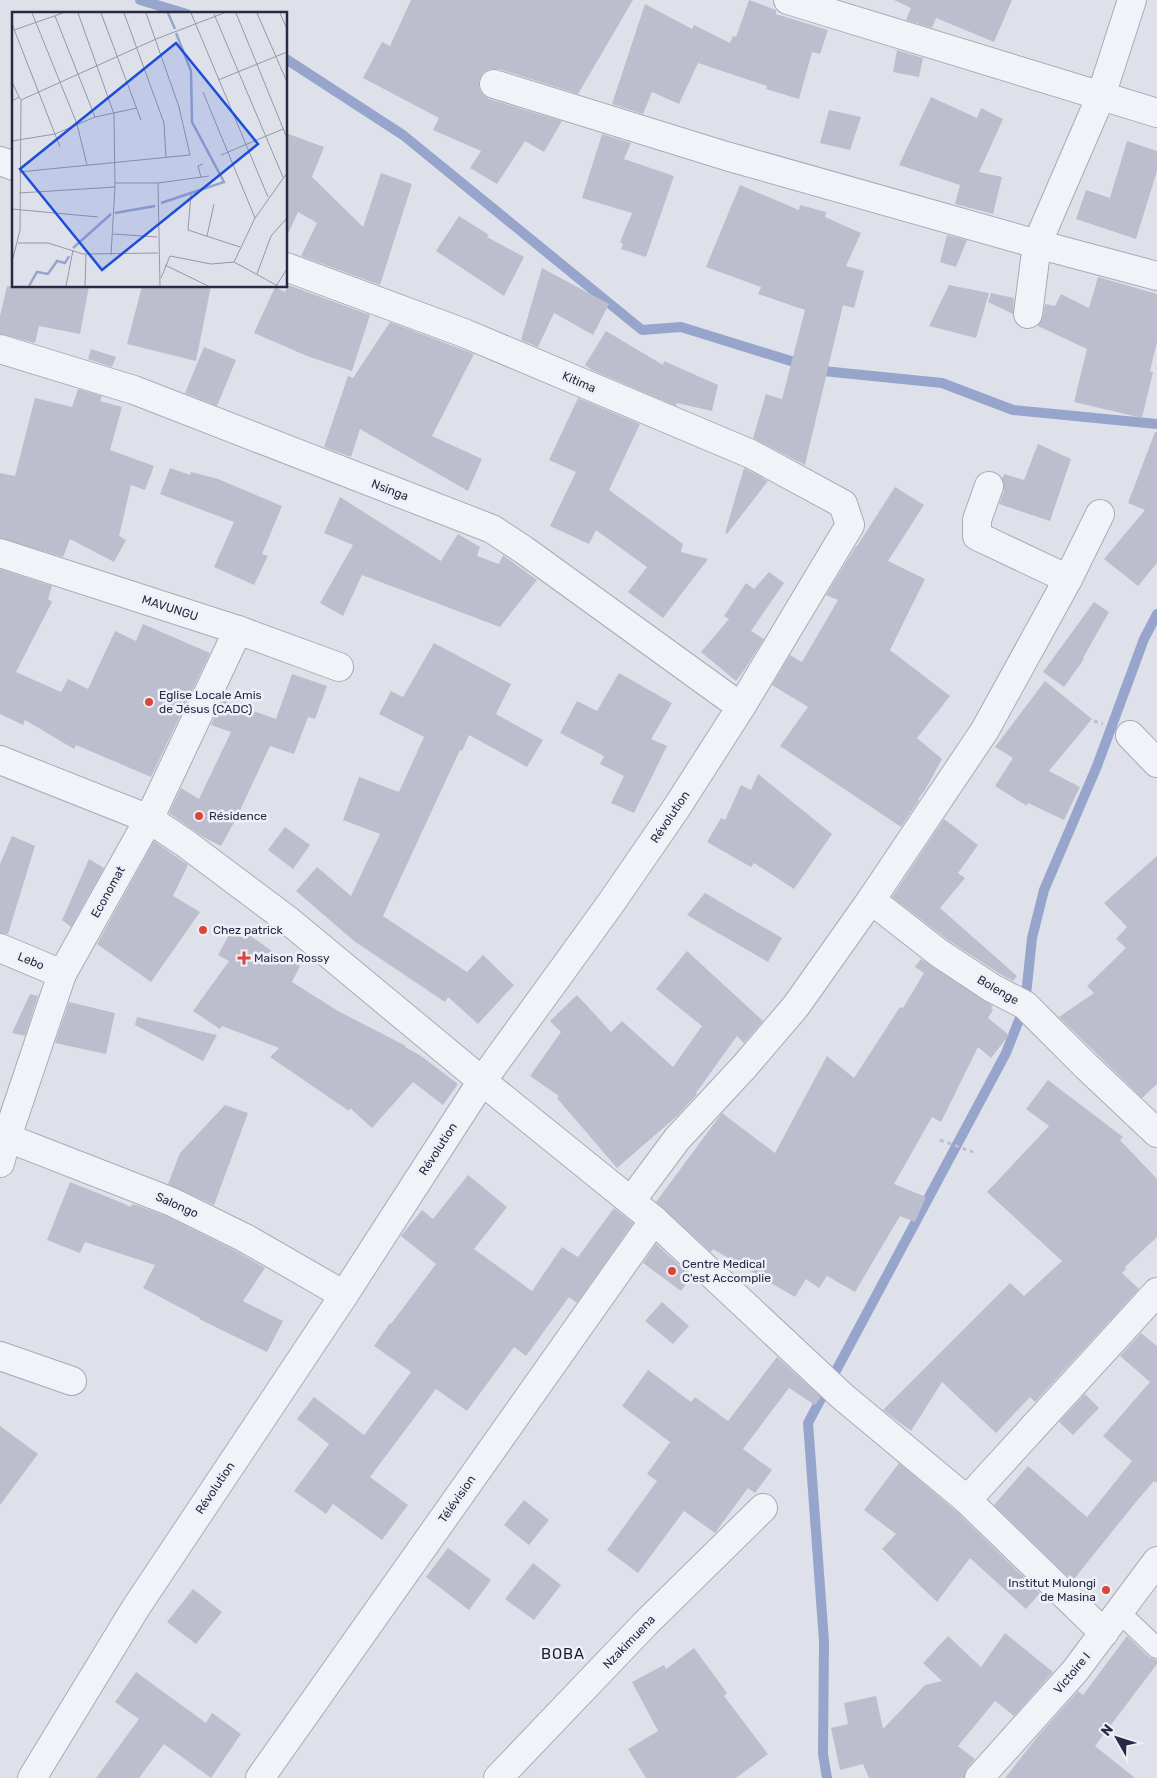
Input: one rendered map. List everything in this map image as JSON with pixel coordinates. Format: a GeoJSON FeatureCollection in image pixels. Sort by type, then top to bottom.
{"type":"FeatureCollection","features":[{"type":"Feature","properties":{"kind":"street"},"geometry":{"type":"LineString","coordinates":[[788,0],[1157,113]]}},
{"type":"Feature","properties":{"kind":"street"},"geometry":{"type":"LineString","coordinates":[[1028,314],[1037,244],[1101,96],[1132,0]]}},
{"type":"Feature","properties":{"kind":"street"},"geometry":{"type":"LineString","coordinates":[[494,84],[726,156],[1157,276]]}},
{"type":"Feature","properties":{"kind":"street"},"geometry":{"type":"LineString","coordinates":[[0,161],[12,165]]}},
{"type":"Feature","properties":{"kind":"street","name":"Kitima"},"geometry":{"type":"LineString","coordinates":[[288,268],[464,333],[752,454],[843,504],[850,525]]}},
{"type":"Feature","properties":{"kind":"street","name":"Nsinga"},"geometry":{"type":"LineString","coordinates":[[0,349],[134,390],[492,529],[524,550],[741,707]]}},
{"type":"Feature","properties":{"kind":"street"},"geometry":{"type":"LineString","coordinates":[[989,486],[977,520],[977,536],[1068,580]]}},
{"type":"Feature","properties":{"kind":"street"},"geometry":{"type":"LineString","coordinates":[[631,1201],[677,1139],[744,1067],[796,1006],[870,900],[985,730],[1068,580],[1100,514]]}},
{"type":"Feature","properties":{"kind":"street","name":"Révolution"},"geometry":{"type":"LineString","coordinates":[[32,1778],[135,1608],[344,1295],[482,1081],[677,808],[741,707],[850,525]]}},
{"type":"Feature","properties":{"kind":"street","name":"MAVUNGU"},"geometry":{"type":"LineString","coordinates":[[0,553],[238,630],[339,667]]}},
{"type":"Feature","properties":{"kind":"street","name":"Economat"},"geometry":{"type":"LineString","coordinates":[[0,1163],[4,1136],[62,974],[149,818],[238,630]]}},
{"type":"Feature","properties":{"kind":"street"},"geometry":{"type":"LineString","coordinates":[[1130,735],[1157,763]]}},
{"type":"Feature","properties":{"kind":"street"},"geometry":{"type":"LineString","coordinates":[[0,760],[149,818],[289,921],[654,1220],[842,1396],[1112,1623]]}},
{"type":"Feature","properties":{"kind":"street","name":"Bolenge"},"geometry":{"type":"LineString","coordinates":[[870,900],[939,952],[992,988],[1025,1005],[1157,1134]]}},
{"type":"Feature","properties":{"kind":"street","name":"Lebo"},"geometry":{"type":"LineString","coordinates":[[0,948],[62,974]]}},
{"type":"Feature","properties":{"kind":"street","name":"Salongo"},"geometry":{"type":"LineString","coordinates":[[4,1136],[172,1202],[245,1238],[344,1295]]}},
{"type":"Feature","properties":{"kind":"street","name":"Télévision"},"geometry":{"type":"LineString","coordinates":[[260,1778],[654,1220]]}},
{"type":"Feature","properties":{"kind":"street"},"geometry":{"type":"LineString","coordinates":[[967,1500],[1157,1292]]}},
{"type":"Feature","properties":{"kind":"street"},"geometry":{"type":"LineString","coordinates":[[0,1356],[72,1381]]}},
{"type":"Feature","properties":{"kind":"street","name":"Nzakimuena"},"geometry":{"type":"LineString","coordinates":[[498,1778],[646,1624],[762,1508]]}},
{"type":"Feature","properties":{"kind":"street","name":"Victoire I"},"geometry":{"type":"LineString","coordinates":[[979,1778],[1075,1671],[1157,1561]]}},
{"type":"Feature","properties":{"kind":"lane"},"geometry":{"type":"LineString","coordinates":[[1112,1623],[1157,1648]]}},
{"type":"Feature","properties":{"kind":"path"},"geometry":{"type":"LineString","coordinates":[[940,1140],[973,1152]]}},
{"type":"Feature","properties":{"kind":"building"},"geometry":{"type":"Polygon","coordinates":[[[411,0],[633,0],[578,94],[499,69],[490,69],[483,73],[479,80],[479,88],[483,95],[489,99],[562,121],[544,152],[525,141],[497,184],[470,168],[481,151],[433,130],[439,118],[363,78],[382,42],[390,46],[411,0]]]}},
{"type":"Feature","properties":{"kind":"building"},"geometry":{"type":"Polygon","coordinates":[[[749,0],[776,10],[776,14],[828,30],[820,54],[812,52],[799,99],[766,89],[767,86],[698,63],[679,104],[652,92],[643,114],[612,104],[645,4],[692,29],[694,25],[730,43],[733,36],[736,37],[749,0]]]}},
{"type":"Feature","properties":{"kind":"building"},"geometry":{"type":"Polygon","coordinates":[[[894,0],[1012,0],[994,42],[936,18],[932,28],[906,20],[911,8],[894,0]]]}},
{"type":"Feature","properties":{"kind":"building"},"geometry":{"type":"Polygon","coordinates":[[[897,50],[923,58],[919,77],[893,72],[897,50]]]}},
{"type":"Feature","properties":{"kind":"building"},"geometry":{"type":"Polygon","coordinates":[[[931,97],[977,118],[981,108],[1003,119],[979,172],[1002,177],[993,214],[955,204],[960,185],[899,165],[931,97]]]}},
{"type":"Feature","properties":{"kind":"building"},"geometry":{"type":"Polygon","coordinates":[[[829,110],[861,117],[850,150],[820,143],[829,110]]]}},
{"type":"Feature","properties":{"kind":"building"},"geometry":{"type":"Polygon","coordinates":[[[288,134],[324,147],[312,177],[363,227],[381,173],[412,184],[380,285],[301,256],[317,223],[298,212],[288,234],[288,134]]]}},
{"type":"Feature","properties":{"kind":"building"},"geometry":{"type":"Polygon","coordinates":[[[602,134],[631,143],[624,159],[674,176],[646,257],[621,249],[623,244],[620,242],[632,213],[582,198],[602,134]]]}},
{"type":"Feature","properties":{"kind":"building"},"geometry":{"type":"Polygon","coordinates":[[[1127,141],[1157,151],[1157,171],[1136,239],[1076,219],[1086,190],[1110,198],[1127,141]]]}},
{"type":"Feature","properties":{"kind":"building"},"geometry":{"type":"Polygon","coordinates":[[[740,185],[799,210],[800,205],[826,212],[825,217],[861,233],[846,266],[864,271],[854,308],[843,305],[805,465],[753,438],[766,394],[782,399],[805,310],[758,294],[761,287],[706,267],[740,185]]]}},
{"type":"Feature","properties":{"kind":"building"},"geometry":{"type":"Polygon","coordinates":[[[459,216],[489,235],[487,237],[524,257],[504,296],[436,251],[459,216]]]}},
{"type":"Feature","properties":{"kind":"building"},"geometry":{"type":"Polygon","coordinates":[[[947,235],[967,240],[956,267],[940,262],[947,235]]]}},
{"type":"Feature","properties":{"kind":"building"},"geometry":{"type":"Polygon","coordinates":[[[542,268],[609,304],[593,335],[554,313],[538,347],[521,340],[542,268]]]}},
{"type":"Feature","properties":{"kind":"building"},"geometry":{"type":"Polygon","coordinates":[[[1098,277],[1157,294],[1157,342],[1150,371],[1153,372],[1142,418],[1074,402],[1087,349],[1038,326],[1043,316],[1045,304],[1055,306],[1061,294],[1089,308],[1098,277]]]}},
{"type":"Feature","properties":{"kind":"building"},"geometry":{"type":"Polygon","coordinates":[[[288,285],[370,315],[352,371],[307,356],[254,333],[275,288],[285,292],[288,285]]]}},
{"type":"Feature","properties":{"kind":"building"},"geometry":{"type":"Polygon","coordinates":[[[949,285],[989,293],[976,338],[929,326],[949,285]]]}},
{"type":"Feature","properties":{"kind":"building"},"geometry":{"type":"Polygon","coordinates":[[[7,286],[12,286],[12,288],[89,288],[80,334],[39,326],[35,343],[0,334],[0,316],[7,286]]]}},
{"type":"Feature","properties":{"kind":"building"},"geometry":{"type":"Polygon","coordinates":[[[141,288],[211,288],[196,361],[127,344],[141,288]]]}},
{"type":"Feature","properties":{"kind":"building"},"geometry":{"type":"Polygon","coordinates":[[[991,293],[1014,298],[1013,314],[988,302],[991,293]]]}},
{"type":"Feature","properties":{"kind":"building"},"geometry":{"type":"Polygon","coordinates":[[[390,322],[474,354],[432,436],[482,459],[468,491],[360,429],[351,457],[324,447],[348,376],[353,378],[390,322]]]}},
{"type":"Feature","properties":{"kind":"building"},"geometry":{"type":"Polygon","coordinates":[[[606,331],[663,365],[664,361],[718,385],[712,411],[677,403],[676,406],[592,370],[585,365],[606,331]]]}},
{"type":"Feature","properties":{"kind":"building"},"geometry":{"type":"Polygon","coordinates":[[[204,347],[236,360],[217,406],[185,393],[204,347]]]}},
{"type":"Feature","properties":{"kind":"building"},"geometry":{"type":"Polygon","coordinates":[[[91,349],[116,357],[112,367],[88,359],[91,349]]]}},
{"type":"Feature","properties":{"kind":"building"},"geometry":{"type":"Polygon","coordinates":[[[78,389],[102,396],[100,401],[122,407],[110,450],[154,466],[145,490],[131,485],[119,536],[126,540],[114,562],[70,539],[63,557],[0,538],[0,473],[15,476],[35,398],[72,407],[78,389]]]}},
{"type":"Feature","properties":{"kind":"building"},"geometry":{"type":"Polygon","coordinates":[[[578,398],[640,424],[609,490],[683,544],[681,552],[708,559],[663,618],[628,592],[647,567],[596,530],[589,544],[550,526],[576,472],[549,460],[578,398]]]}},
{"type":"Feature","properties":{"kind":"building"},"geometry":{"type":"Polygon","coordinates":[[[1155,432],[1157,432],[1157,563],[1138,586],[1104,559],[1145,510],[1128,503],[1155,432]]]}},
{"type":"Feature","properties":{"kind":"building"},"geometry":{"type":"Polygon","coordinates":[[[1038,444],[1071,459],[1050,521],[999,504],[1004,491],[1002,479],[1004,474],[1024,480],[1038,444]]]}},
{"type":"Feature","properties":{"kind":"building"},"geometry":{"type":"Polygon","coordinates":[[[170,468],[190,475],[191,472],[218,479],[282,506],[262,554],[268,556],[254,585],[214,567],[234,522],[160,494],[170,468]]]}},
{"type":"Feature","properties":{"kind":"building"},"geometry":{"type":"Polygon","coordinates":[[[744,468],[768,481],[727,534],[725,533],[744,468]]]}},
{"type":"Feature","properties":{"kind":"building"},"geometry":{"type":"Polygon","coordinates":[[[895,487],[924,505],[888,561],[925,579],[890,650],[950,696],[917,738],[942,759],[901,827],[780,746],[808,707],[772,685],[790,655],[802,662],[838,600],[826,595],[895,487]]]}},
{"type":"Feature","properties":{"kind":"building"},"geometry":{"type":"Polygon","coordinates":[[[340,497],[441,561],[458,534],[480,547],[477,556],[499,564],[503,555],[537,580],[500,627],[362,575],[343,616],[320,603],[353,545],[324,533],[340,497]]]}},
{"type":"Feature","properties":{"kind":"building"},"geometry":{"type":"Polygon","coordinates":[[[0,569],[52,586],[48,599],[52,602],[16,672],[61,692],[68,679],[88,689],[115,631],[136,641],[143,624],[210,653],[151,777],[76,745],[74,749],[25,720],[23,725],[0,714],[0,569]]]}},
{"type":"Feature","properties":{"kind":"building"},"geometry":{"type":"Polygon","coordinates":[[[769,572],[784,583],[751,631],[764,639],[736,681],[701,652],[729,619],[724,616],[746,583],[754,589],[769,572]]]}},
{"type":"Feature","properties":{"kind":"building"},"geometry":{"type":"Polygon","coordinates":[[[1094,602],[1109,612],[1084,659],[1064,687],[1043,672],[1094,602]]]}},
{"type":"Feature","properties":{"kind":"building"},"geometry":{"type":"Polygon","coordinates":[[[434,643],[511,684],[496,714],[543,740],[527,767],[469,735],[462,751],[460,750],[383,916],[467,972],[483,955],[514,985],[478,1024],[448,997],[445,1002],[354,941],[296,891],[317,867],[351,896],[380,834],[343,820],[359,777],[399,792],[424,737],[379,714],[391,691],[403,697],[434,643]]]}},
{"type":"Feature","properties":{"kind":"building"},"geometry":{"type":"Polygon","coordinates":[[[619,673],[672,703],[651,739],[667,746],[634,813],[611,803],[624,776],[600,764],[604,756],[560,733],[577,701],[597,711],[619,673]]]}},
{"type":"Feature","properties":{"kind":"building"},"geometry":{"type":"Polygon","coordinates":[[[292,674],[327,686],[315,719],[308,717],[294,754],[270,746],[237,817],[221,846],[203,837],[169,813],[181,788],[199,799],[231,732],[211,725],[222,700],[276,719],[292,674]]]}},
{"type":"Feature","properties":{"kind":"building"},"geometry":{"type":"Polygon","coordinates":[[[1045,681],[1092,719],[1049,771],[1080,787],[1064,820],[1028,803],[1027,806],[995,786],[1013,758],[995,747],[1045,681]]]}},
{"type":"Feature","properties":{"kind":"building"},"geometry":{"type":"Polygon","coordinates":[[[758,774],[832,834],[794,889],[754,863],[751,867],[707,842],[721,818],[725,820],[741,785],[751,790],[758,774]]]}},
{"type":"Feature","properties":{"kind":"building"},"geometry":{"type":"Polygon","coordinates":[[[944,819],[978,845],[958,873],[965,878],[940,908],[1017,976],[1013,981],[948,940],[892,897],[944,819]]]}},
{"type":"Feature","properties":{"kind":"building"},"geometry":{"type":"Polygon","coordinates":[[[285,827],[310,845],[293,869],[268,850],[285,827]]]}},
{"type":"Feature","properties":{"kind":"building"},"geometry":{"type":"Polygon","coordinates":[[[12,836],[35,846],[8,934],[0,933],[0,864],[12,836]]]}},
{"type":"Feature","properties":{"kind":"building"},"geometry":{"type":"Polygon","coordinates":[[[154,841],[188,865],[173,896],[200,912],[151,982],[97,944],[154,841]]]}},
{"type":"Feature","properties":{"kind":"building"},"geometry":{"type":"Polygon","coordinates":[[[1157,856],[1157,1084],[1142,1098],[1059,1017],[1094,993],[1087,986],[1126,948],[1116,939],[1127,927],[1104,903],[1157,856]]]}},
{"type":"Feature","properties":{"kind":"building"},"geometry":{"type":"Polygon","coordinates":[[[89,859],[104,868],[71,927],[62,920],[89,859]]]}},
{"type":"Feature","properties":{"kind":"building"},"geometry":{"type":"Polygon","coordinates":[[[705,893],[782,938],[768,962],[687,915],[705,893]]]}},
{"type":"Feature","properties":{"kind":"building"},"geometry":{"type":"Polygon","coordinates":[[[231,931],[245,939],[248,934],[276,954],[300,966],[292,982],[338,1011],[406,1046],[458,1084],[443,1105],[413,1082],[372,1128],[350,1108],[349,1111],[270,1057],[279,1048],[222,1026],[220,1029],[193,1011],[229,961],[218,955],[231,931]]]}},
{"type":"Feature","properties":{"kind":"building"},"geometry":{"type":"Polygon","coordinates":[[[687,951],[763,1021],[744,1043],[737,1036],[697,1094],[677,1116],[617,1168],[557,1098],[559,1096],[530,1076],[561,1032],[550,1021],[577,995],[611,1032],[622,1021],[673,1067],[702,1026],[656,989],[687,951]]]}},
{"type":"Feature","properties":{"kind":"building"},"geometry":{"type":"Polygon","coordinates":[[[921,959],[993,1006],[991,1008],[993,1010],[988,1018],[1009,1035],[991,1058],[978,1047],[941,1122],[932,1117],[894,1184],[926,1197],[915,1222],[900,1216],[855,1292],[827,1276],[819,1288],[806,1279],[795,1297],[713,1249],[711,1252],[656,1202],[722,1113],[775,1153],[827,1056],[854,1078],[900,1007],[903,1008],[924,973],[915,967],[921,959]]]}},
{"type":"Feature","properties":{"kind":"building"},"geometry":{"type":"Polygon","coordinates":[[[30,994],[38,996],[25,1036],[12,1033],[30,994]]]}},
{"type":"Feature","properties":{"kind":"building"},"geometry":{"type":"Polygon","coordinates":[[[69,1002],[115,1013],[106,1054],[55,1043],[69,1002]]]}},
{"type":"Feature","properties":{"kind":"building"},"geometry":{"type":"Polygon","coordinates":[[[137,1017],[217,1035],[203,1061],[135,1025],[137,1017]]]}},
{"type":"Feature","properties":{"kind":"building"},"geometry":{"type":"Polygon","coordinates":[[[1048,1080],[1123,1137],[1120,1140],[1157,1179],[1157,1237],[1125,1267],[1126,1269],[1122,1273],[1139,1289],[1035,1402],[1030,1397],[996,1433],[942,1382],[911,1431],[883,1410],[1010,1283],[1024,1296],[1062,1261],[987,1192],[1049,1126],[1026,1109],[1048,1080]]]}},
{"type":"Feature","properties":{"kind":"building"},"geometry":{"type":"Polygon","coordinates":[[[225,1105],[248,1113],[214,1205],[168,1184],[180,1153],[225,1105]]]}},
{"type":"Feature","properties":{"kind":"building"},"geometry":{"type":"Polygon","coordinates":[[[468,1175],[507,1207],[474,1249],[532,1291],[562,1247],[578,1257],[614,1208],[633,1223],[577,1303],[569,1297],[526,1356],[514,1347],[467,1411],[436,1389],[370,1477],[408,1505],[382,1540],[333,1504],[326,1514],[294,1491],[329,1444],[297,1419],[314,1397],[364,1435],[411,1372],[374,1346],[436,1264],[401,1236],[422,1210],[433,1219],[468,1175]]]}},
{"type":"Feature","properties":{"kind":"building"},"geometry":{"type":"Polygon","coordinates":[[[70,1182],[130,1207],[133,1204],[166,1216],[238,1252],[265,1268],[243,1301],[283,1321],[267,1352],[199,1319],[143,1288],[155,1265],[85,1242],[80,1253],[47,1240],[70,1182]]]}},
{"type":"Feature","properties":{"kind":"building","name":"Centre Medical C'est Accomplie"},"geometry":{"type":"Polygon","coordinates":[[[656,1244],[692,1277],[681,1291],[643,1263],[656,1244]]]}},
{"type":"Feature","properties":{"kind":"building"},"geometry":{"type":"Polygon","coordinates":[[[662,1302],[689,1326],[673,1344],[645,1321],[662,1302]]]}},
{"type":"Feature","properties":{"kind":"building"},"geometry":{"type":"Polygon","coordinates":[[[1141,1333],[1157,1346],[1157,1483],[1154,1481],[1074,1579],[1070,1575],[1068,1577],[994,1505],[1028,1466],[1087,1517],[1132,1461],[1103,1436],[1150,1382],[1120,1356],[1141,1333]]]}},
{"type":"Feature","properties":{"kind":"building"},"geometry":{"type":"Polygon","coordinates":[[[777,1357],[821,1397],[815,1405],[789,1388],[743,1449],[772,1470],[755,1493],[748,1488],[715,1533],[684,1511],[638,1573],[607,1550],[657,1481],[647,1474],[670,1442],[622,1406],[648,1370],[691,1402],[695,1397],[728,1421],[777,1357]]]}},
{"type":"Feature","properties":{"kind":"building"},"geometry":{"type":"Polygon","coordinates":[[[1085,1394],[1099,1408],[1073,1435],[1059,1422],[1085,1394]]]}},
{"type":"Feature","properties":{"kind":"building"},"geometry":{"type":"Polygon","coordinates":[[[0,1426],[38,1454],[0,1505],[0,1426]]]}},
{"type":"Feature","properties":{"kind":"building"},"geometry":{"type":"Polygon","coordinates":[[[899,1463],[957,1512],[1040,1593],[1026,1609],[970,1558],[937,1602],[882,1549],[896,1534],[864,1510],[899,1463]]]}},
{"type":"Feature","properties":{"kind":"building"},"geometry":{"type":"Polygon","coordinates":[[[524,1500],[549,1520],[529,1545],[504,1525],[524,1500]]]}},
{"type":"Feature","properties":{"kind":"building"},"geometry":{"type":"Polygon","coordinates":[[[448,1548],[491,1580],[469,1610],[426,1577],[448,1548]]]}},
{"type":"Feature","properties":{"kind":"building"},"geometry":{"type":"Polygon","coordinates":[[[533,1563],[561,1585],[534,1620],[505,1599],[533,1563]]]}},
{"type":"Feature","properties":{"kind":"building"},"geometry":{"type":"Polygon","coordinates":[[[193,1589],[222,1612],[196,1644],[167,1622],[193,1589]]]}},
{"type":"Feature","properties":{"kind":"building"},"geometry":{"type":"Polygon","coordinates":[[[1005,1633],[1053,1672],[1014,1716],[995,1701],[958,1746],[975,1759],[967,1768],[964,1778],[869,1778],[863,1764],[840,1770],[831,1728],[848,1724],[844,1703],[876,1696],[883,1729],[925,1685],[942,1681],[923,1663],[948,1636],[981,1667],[1005,1633]]]}},
{"type":"Feature","properties":{"kind":"building"},"geometry":{"type":"Polygon","coordinates":[[[1127,1636],[1149,1657],[1157,1660],[1157,1664],[1095,1746],[1135,1778],[1005,1778],[1038,1736],[1078,1691],[1083,1695],[1127,1636]]]}},
{"type":"Feature","properties":{"kind":"building"},"geometry":{"type":"Polygon","coordinates":[[[694,1648],[727,1693],[724,1696],[768,1754],[736,1778],[646,1778],[628,1749],[658,1731],[632,1682],[664,1665],[666,1669],[694,1648]]]}},
{"type":"Feature","properties":{"kind":"building"},"geometry":{"type":"Polygon","coordinates":[[[136,1672],[206,1723],[212,1713],[241,1734],[211,1778],[164,1744],[139,1778],[96,1778],[139,1719],[115,1702],[136,1672]]]}},
{"type":"Feature","properties":{"kind":"waterway"},"geometry":{"type":"LineString","coordinates":[[140,0],[180,12]]}},
{"type":"Feature","properties":{"kind":"waterway"},"geometry":{"type":"LineString","coordinates":[[288,60],[403,135],[642,330],[681,327],[823,371],[942,383],[1013,410],[1157,424]]}},
{"type":"Feature","properties":{"kind":"waterway"},"geometry":{"type":"LineString","coordinates":[[827,1778],[823,1754],[824,1641],[808,1423],[1006,1053],[1025,1005],[1032,938],[1044,890],[1097,766],[1144,639],[1157,614]]}},
{"type":"Feature","properties":{"kind":"place","name":"Eglise Locale Amis de Jésus (CADC)"},"geometry":{"type":"Point","coordinates":[149,702]}},
{"type":"Feature","properties":{"kind":"place","name":"Résidence"},"geometry":{"type":"Point","coordinates":[199,816]}},
{"type":"Feature","properties":{"kind":"place","name":"Chez patrick"},"geometry":{"type":"Point","coordinates":[203,930]}},
{"type":"Feature","properties":{"kind":"place","name":"Maison Rossy"},"geometry":{"type":"Point","coordinates":[244,958]}},
{"type":"Feature","properties":{"kind":"place","name":"Centre Medical C'est Accomplie"},"geometry":{"type":"Point","coordinates":[672,1271]}},
{"type":"Feature","properties":{"kind":"place","name":"Institut Mulongi de Masina"},"geometry":{"type":"Point","coordinates":[1106,1590]}},
{"type":"Feature","properties":{"kind":"district","name":"BOBA"},"geometry":{"type":"Point","coordinates":[563,1654]}}]}
